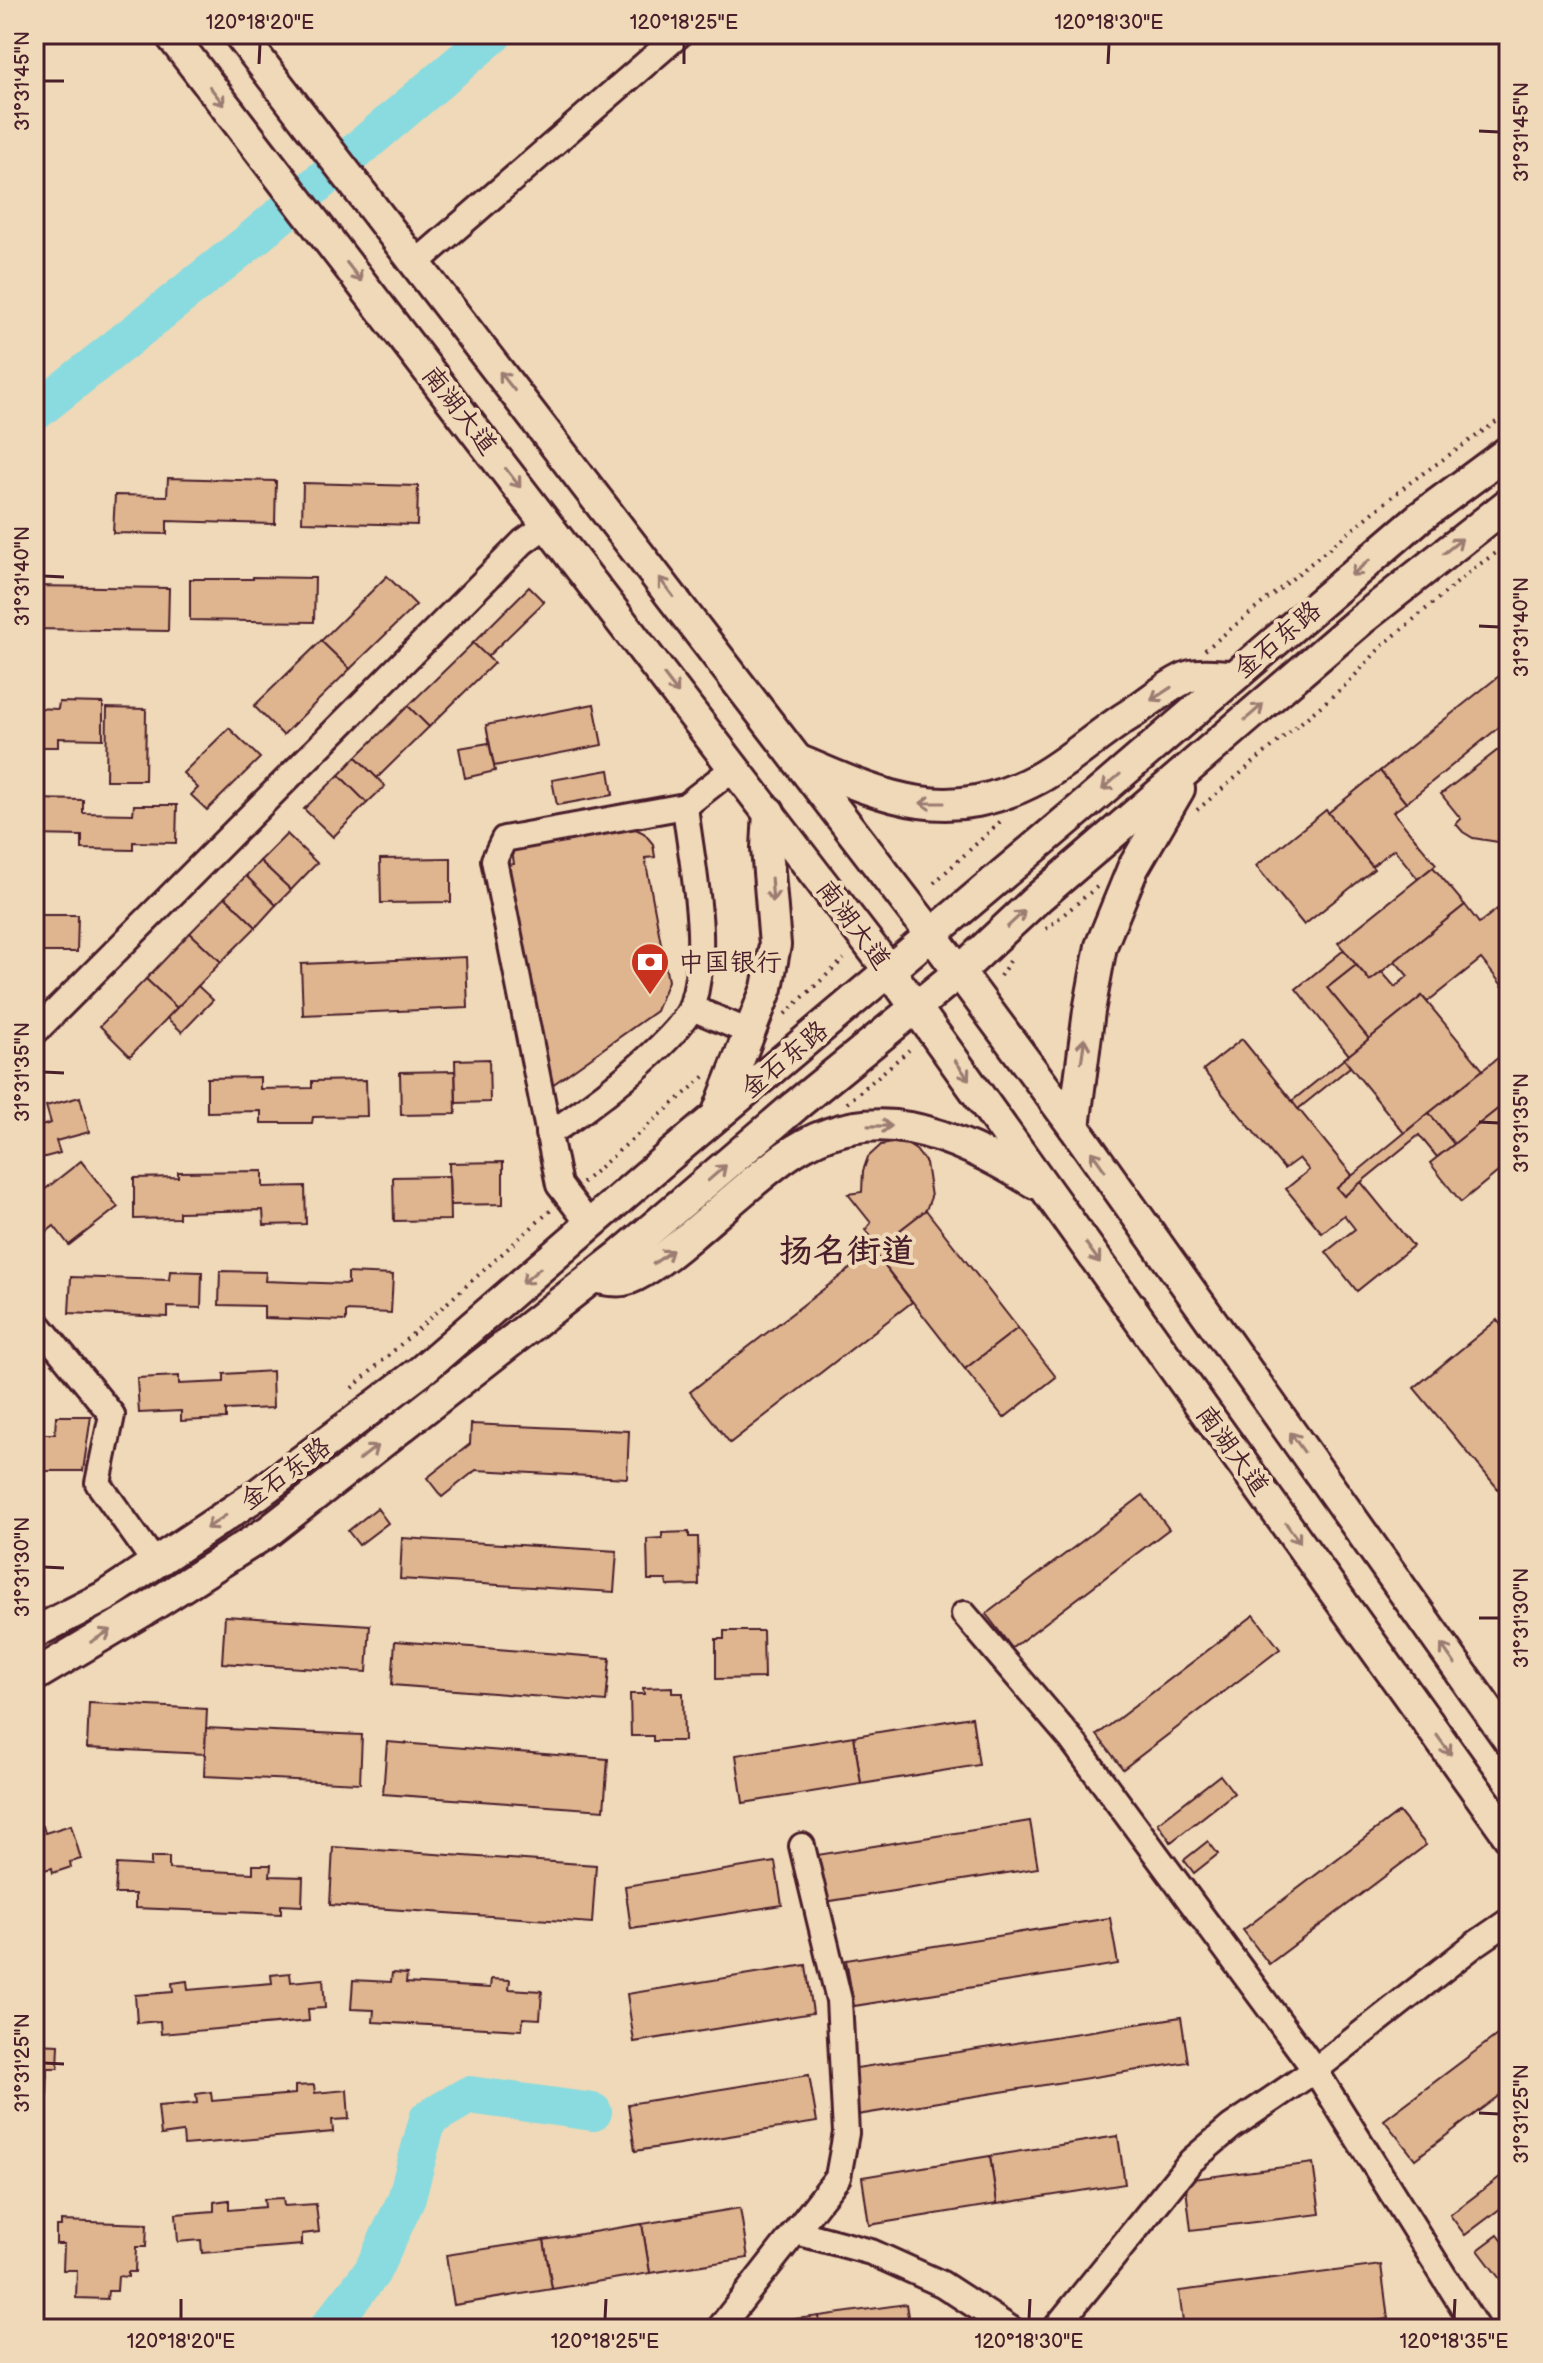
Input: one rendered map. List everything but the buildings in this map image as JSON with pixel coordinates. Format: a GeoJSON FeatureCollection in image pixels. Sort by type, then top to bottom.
{"type":"FeatureCollection","features":[{"type":"Feature","properties":{"kind":"main road","name":"南湖大道"},"geometry":{"type":"LineString","coordinates":[[170,34],[889,970],[1509,1836]]}},
{"type":"Feature","properties":{"kind":"main road"},"geometry":{"type":"LineString","coordinates":[[239,34],[931,934],[1074,1127],[1509,1740]]}},
{"type":"Feature","properties":{"kind":"main road","name":"金石东路"},"geometry":{"type":"LineString","coordinates":[[34,1633],[104,1597],[258,1494],[421,1371],[1420,517],[1509,451]]}},
{"type":"Feature","properties":{"kind":"main road","name":"金石东路"},"geometry":{"type":"LineString","coordinates":[[34,1676],[269,1531],[592,1277],[959,972],[1038,898],[1361,620],[1509,503]]}},
{"type":"Feature","properties":{"kind":"main road"},"geometry":{"type":"LineString","coordinates":[[798,760],[867,790],[915,803],[962,803],[1014,790],[1041,777],[1190,675],[1234,676]]}},
{"type":"Feature","properties":{"kind":"main road"},"geometry":{"type":"LineString","coordinates":[[1074,1127],[1101,946],[1133,868],[1195,763]]}},
{"type":"Feature","properties":{"kind":"main road"},"geometry":{"type":"LineString","coordinates":[[717,1116],[767,988],[775,945],[767,848],[769,812]]}},
{"type":"Feature","properties":{"kind":"main road"},"geometry":{"type":"LineString","coordinates":[[592,1277],[624,1280],[664,1258],[784,1157],[827,1133],[878,1123],[931,1132],[969,1146],[1003,1162],[1047,1190]]}},
{"type":"Feature","properties":{"kind":"street"},"geometry":{"type":"LineString","coordinates":[[416,263],[680,34]]}},
{"type":"Feature","properties":{"kind":"street"},"geometry":{"type":"LineString","coordinates":[[34,1033],[512,553],[548,524]]}},
{"type":"Feature","properties":{"kind":"street"},"geometry":{"type":"LineString","coordinates":[[590,1225],[559,1185],[494,860],[504,839],[685,806],[735,767]]}},
{"type":"Feature","properties":{"kind":"street"},"geometry":{"type":"LineString","coordinates":[[548,1134],[576,1118],[670,1038],[692,1008],[698,975],[699,923],[685,806]]}},
{"type":"Feature","properties":{"kind":"street"},"geometry":{"type":"LineString","coordinates":[[692,1008],[745,1040]]}},
{"type":"Feature","properties":{"kind":"street"},"geometry":{"type":"LineString","coordinates":[[34,1319],[112,1415],[98,1483],[155,1563]]}},
{"type":"Feature","properties":{"kind":"street"},"geometry":{"type":"LineString","coordinates":[[964,1614],[1071,1739],[1315,2070],[1477,2329]]}},
{"type":"Feature","properties":{"kind":"street"},"geometry":{"type":"LineString","coordinates":[[719,2329],[838,2177],[846,2133],[839,2000],[802,1846]]}},
{"type":"Feature","properties":{"kind":"street"},"geometry":{"type":"LineString","coordinates":[[1055,2329],[1191,2161],[1231,2127],[1315,2070],[1509,1921]]}},
{"type":"Feature","properties":{"kind":"street"},"geometry":{"type":"LineString","coordinates":[[796,2232],[871,2252],[928,2277],[1011,2329]]}},
{"type":"Feature","properties":{"kind":"path","name":"金石东路"},"geometry":{"type":"LineString","coordinates":[[1204,651],[1408,484],[1509,413]]}},
{"type":"Feature","properties":{"kind":"path"},"geometry":{"type":"LineString","coordinates":[[1195,812],[1348,683],[1382,646],[1477,566],[1509,544]]}},
{"type":"Feature","properties":{"kind":"path"},"geometry":{"type":"LineString","coordinates":[[934,883],[1011,813]]}},
{"type":"Feature","properties":{"kind":"path"},"geometry":{"type":"LineString","coordinates":[[1038,935],[1108,877]]}},
{"type":"Feature","properties":{"kind":"path"},"geometry":{"type":"LineString","coordinates":[[1000,976],[1014,955]]}},
{"type":"Feature","properties":{"kind":"path","name":"金石东路"},"geometry":{"type":"LineString","coordinates":[[782,1017],[844,959]]}},
{"type":"Feature","properties":{"kind":"path","name":"金石东路"},"geometry":{"type":"LineString","coordinates":[[348,1392],[745,1040]]}},
{"type":"Feature","properties":{"kind":"waterway"},"geometry":{"type":"LineString","coordinates":[[34,413],[249,242],[494,34]]}},
{"type":"Feature","properties":{"kind":"waterway"},"geometry":{"type":"LineString","coordinates":[[327,2329],[372,2272],[406,2200],[428,2119],[469,2095],[593,2112]]}},
{"type":"Feature","properties":{"kind":"place","name":"中国银行"},"geometry":{"type":"Point","coordinates":[650,996]}},
{"type":"Feature","properties":{"kind":"district","name":"扬名街道"},"geometry":{"type":"Point","coordinates":[847,1250]}}]}
